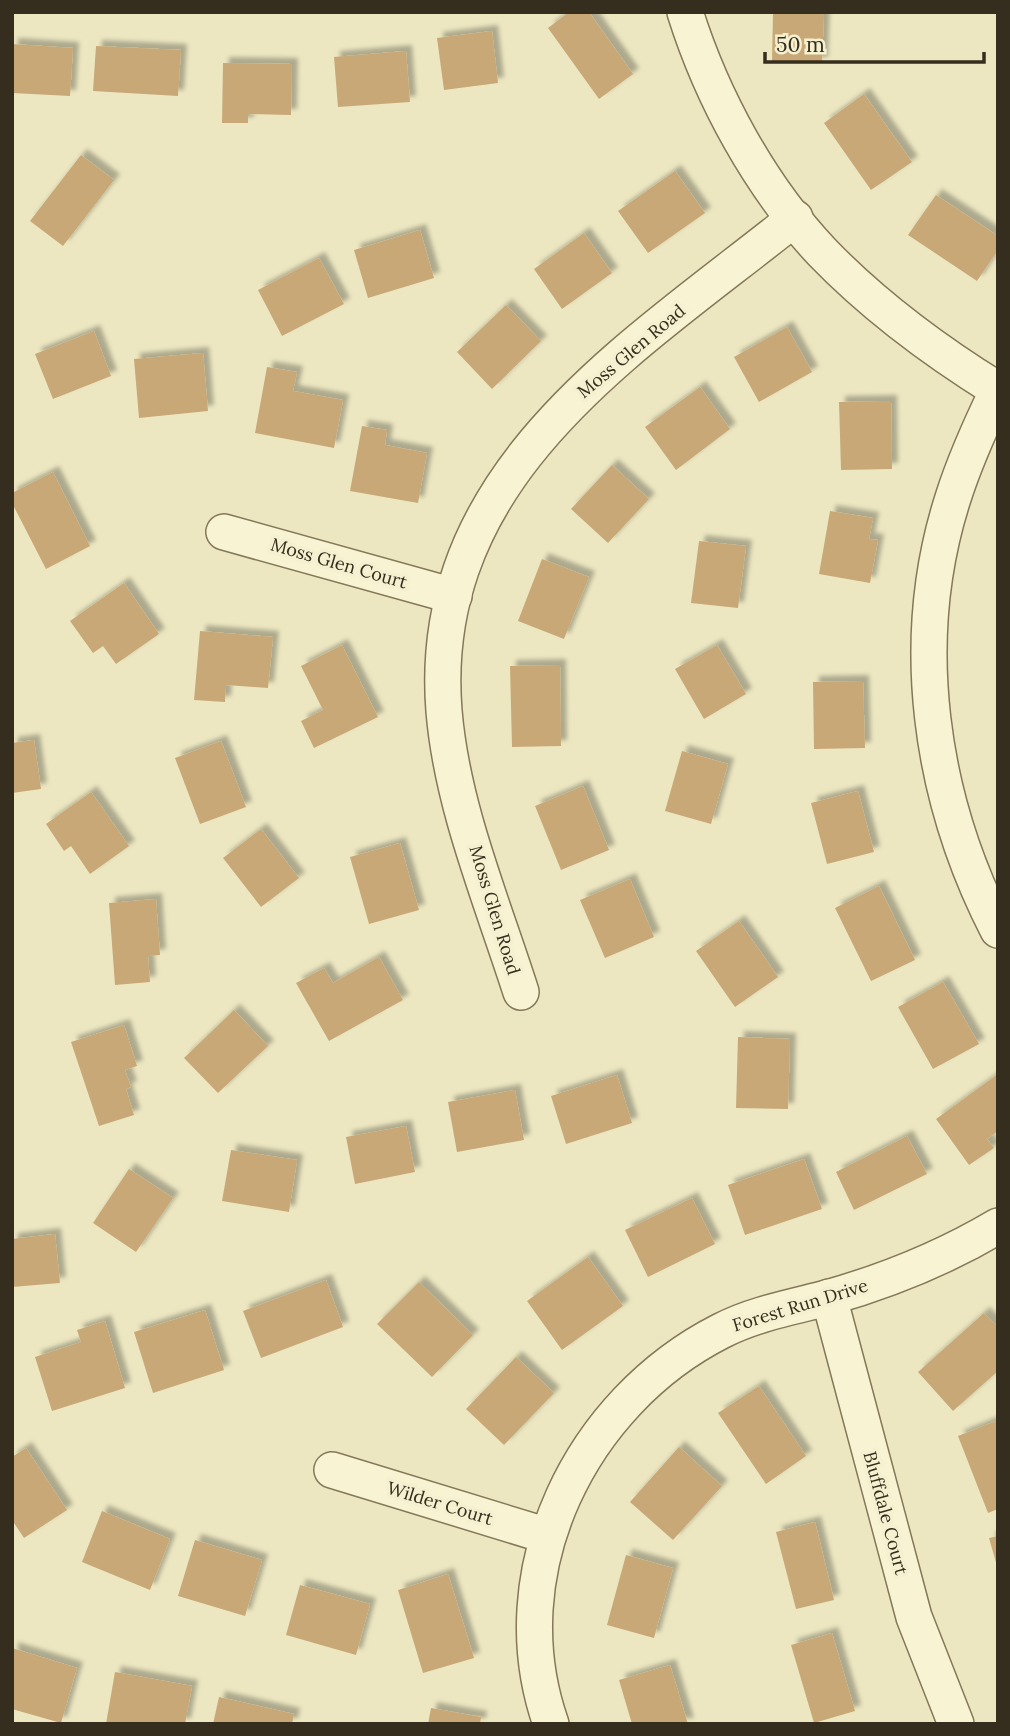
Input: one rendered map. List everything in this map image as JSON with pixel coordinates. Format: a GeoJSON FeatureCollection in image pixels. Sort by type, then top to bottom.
{"type":"FeatureCollection","features":[{"type":"Feature","properties":{"kind":"street"},"geometry":{"type":"LineString","coordinates":[[685,12],[720,100],[757,165],[821,251],[873,299],[957,364],[998,390],[971,447],[952,500],[930,615],[929,656],[936,747],[949,809],[967,864],[998,930]]}},
{"type":"Feature","properties":{"kind":"street","name":"Moss Glen Road"},"geometry":{"type":"LineString","coordinates":[[521,992],[453,768],[444,710],[444,672],[454,596],[468,549],[497,491],[521,458],[580,391],[795,218]]}},
{"type":"Feature","properties":{"kind":"street","name":"Moss Glen Court"},"geometry":{"type":"LineString","coordinates":[[224,532],[454,596]]}},
{"type":"Feature","properties":{"kind":"street","name":"Forest Run Drive"},"geometry":{"type":"LineString","coordinates":[[551,1724],[538,1668],[535,1633],[538,1582],[548,1536],[571,1476],[595,1437],[646,1381],[683,1352],[724,1329],[902,1273],[962,1247],[998,1226]]}},
{"type":"Feature","properties":{"kind":"street","name":"Bluffdale Court"},"geometry":{"type":"LineString","coordinates":[[829,1297],[914,1617],[956,1724]]}},
{"type":"Feature","properties":{"kind":"street","name":"Wilder Court"},"geometry":{"type":"LineString","coordinates":[[332,1470],[548,1536]]}},
{"type":"Feature","properties":{"kind":"building"},"geometry":{"type":"Polygon","coordinates":[[[569,12],[589,12],[633,74],[599,99],[548,28],[569,12]]]}},
{"type":"Feature","properties":{"kind":"building"},"geometry":{"type":"Polygon","coordinates":[[[773,12],[824,12],[822,63],[772,62],[773,12]]]}},
{"type":"Feature","properties":{"kind":"building"},"geometry":{"type":"Polygon","coordinates":[[[492,31],[498,83],[444,90],[437,38],[492,31]]]}},
{"type":"Feature","properties":{"kind":"building"},"geometry":{"type":"Polygon","coordinates":[[[12,44],[73,48],[70,96],[12,93],[12,44]]]}},
{"type":"Feature","properties":{"kind":"building"},"geometry":{"type":"Polygon","coordinates":[[[96,46],[181,50],[178,96],[93,91],[96,46]]]}},
{"type":"Feature","properties":{"kind":"building"},"geometry":{"type":"Polygon","coordinates":[[[406,51],[410,102],[338,107],[334,57],[406,51]]]}},
{"type":"Feature","properties":{"kind":"building"},"geometry":{"type":"Polygon","coordinates":[[[223,63],[292,64],[291,115],[248,114],[248,123],[222,123],[223,63]]]}},
{"type":"Feature","properties":{"kind":"building"},"geometry":{"type":"Polygon","coordinates":[[[864,94],[912,162],[871,190],[824,123],[864,94]]]}},
{"type":"Feature","properties":{"kind":"building"},"geometry":{"type":"Polygon","coordinates":[[[81,155],[114,180],[63,246],[30,221],[81,155]]]}},
{"type":"Feature","properties":{"kind":"building"},"geometry":{"type":"Polygon","coordinates":[[[675,171],[705,213],[648,253],[618,211],[675,171]]]}},
{"type":"Feature","properties":{"kind":"building"},"geometry":{"type":"Polygon","coordinates":[[[936,195],[998,236],[998,250],[977,281],[908,235],[936,195]]]}},
{"type":"Feature","properties":{"kind":"building"},"geometry":{"type":"Polygon","coordinates":[[[420,230],[434,278],[368,298],[354,250],[420,230]]]}},
{"type":"Feature","properties":{"kind":"building"},"geometry":{"type":"Polygon","coordinates":[[[584,233],[612,273],[562,309],[534,269],[584,233]]]}},
{"type":"Feature","properties":{"kind":"building"},"geometry":{"type":"Polygon","coordinates":[[[319,258],[344,304],[282,336],[258,290],[319,258]]]}},
{"type":"Feature","properties":{"kind":"building"},"geometry":{"type":"Polygon","coordinates":[[[506,305],[541,341],[492,389],[457,352],[506,305]]]}},
{"type":"Feature","properties":{"kind":"building"},"geometry":{"type":"Polygon","coordinates":[[[787,327],[812,372],[759,402],[734,357],[787,327]]]}},
{"type":"Feature","properties":{"kind":"building"},"geometry":{"type":"Polygon","coordinates":[[[94,331],[111,376],[53,399],[35,354],[94,331]]]}},
{"type":"Feature","properties":{"kind":"building"},"geometry":{"type":"Polygon","coordinates":[[[203,353],[208,411],[139,418],[134,359],[203,353]]]}},
{"type":"Feature","properties":{"kind":"building"},"geometry":{"type":"Polygon","coordinates":[[[267,367],[297,372],[293,391],[343,400],[334,448],[255,433],[267,367]]]}},
{"type":"Feature","properties":{"kind":"building"},"geometry":{"type":"Polygon","coordinates":[[[700,387],[730,429],[676,470],[645,427],[700,387]]]}},
{"type":"Feature","properties":{"kind":"building"},"geometry":{"type":"Polygon","coordinates":[[[891,401],[892,469],[841,470],[839,402],[891,401]]]}},
{"type":"Feature","properties":{"kind":"building"},"geometry":{"type":"Polygon","coordinates":[[[362,426],[387,430],[385,445],[427,453],[418,503],[350,491],[362,426]]]}},
{"type":"Feature","properties":{"kind":"building"},"geometry":{"type":"Polygon","coordinates":[[[612,465],[649,499],[608,543],[571,509],[612,465]]]}},
{"type":"Feature","properties":{"kind":"building"},"geometry":{"type":"Polygon","coordinates":[[[53,472],[90,546],[46,569],[12,503],[12,493],[53,472]]]}},
{"type":"Feature","properties":{"kind":"building"},"geometry":{"type":"Polygon","coordinates":[[[830,511],[873,518],[869,539],[878,540],[870,583],[819,574],[830,511]]]}},
{"type":"Feature","properties":{"kind":"building"},"geometry":{"type":"Polygon","coordinates":[[[699,541],[746,546],[738,608],[691,603],[699,541]]]}},
{"type":"Feature","properties":{"kind":"building"},"geometry":{"type":"Polygon","coordinates":[[[542,559],[589,577],[564,639],[518,621],[542,559]]]}},
{"type":"Feature","properties":{"kind":"building"},"geometry":{"type":"Polygon","coordinates":[[[124,583],[159,634],[116,664],[103,646],[93,653],[70,621],[124,583]]]}},
{"type":"Feature","properties":{"kind":"building"},"geometry":{"type":"Polygon","coordinates":[[[200,631],[273,637],[268,688],[226,685],[225,702],[194,700],[200,631]]]}},
{"type":"Feature","properties":{"kind":"building"},"geometry":{"type":"Polygon","coordinates":[[[342,645],[378,717],[314,748],[301,721],[323,710],[301,666],[342,645]]]}},
{"type":"Feature","properties":{"kind":"building"},"geometry":{"type":"Polygon","coordinates":[[[717,645],[746,694],[704,719],[675,669],[717,645]]]}},
{"type":"Feature","properties":{"kind":"building"},"geometry":{"type":"Polygon","coordinates":[[[560,665],[561,746],[512,747],[510,666],[560,665]]]}},
{"type":"Feature","properties":{"kind":"building"},"geometry":{"type":"Polygon","coordinates":[[[863,681],[865,748],[814,749],[813,682],[863,681]]]}},
{"type":"Feature","properties":{"kind":"building"},"geometry":{"type":"Polygon","coordinates":[[[34,740],[41,789],[12,793],[12,743],[34,740]]]}},
{"type":"Feature","properties":{"kind":"building"},"geometry":{"type":"Polygon","coordinates":[[[221,741],[246,807],[200,824],[175,758],[221,741]]]}},
{"type":"Feature","properties":{"kind":"building"},"geometry":{"type":"Polygon","coordinates":[[[682,751],[728,764],[711,824],[665,811],[682,751]]]}},
{"type":"Feature","properties":{"kind":"building"},"geometry":{"type":"Polygon","coordinates":[[[583,786],[609,850],[561,870],[535,806],[583,786]]]}},
{"type":"Feature","properties":{"kind":"building"},"geometry":{"type":"Polygon","coordinates":[[[858,791],[874,852],[827,864],[811,803],[858,791]]]}},
{"type":"Feature","properties":{"kind":"building"},"geometry":{"type":"Polygon","coordinates":[[[91,792],[129,846],[90,874],[71,846],[64,851],[46,824],[91,792]]]}},
{"type":"Feature","properties":{"kind":"building"},"geometry":{"type":"Polygon","coordinates":[[[261,829],[299,878],[261,907],[223,858],[261,829]]]}},
{"type":"Feature","properties":{"kind":"building"},"geometry":{"type":"Polygon","coordinates":[[[400,843],[419,910],[369,924],[350,857],[400,843]]]}},
{"type":"Feature","properties":{"kind":"building"},"geometry":{"type":"Polygon","coordinates":[[[630,879],[654,937],[605,958],[580,900],[630,879]]]}},
{"type":"Feature","properties":{"kind":"building"},"geometry":{"type":"Polygon","coordinates":[[[879,886],[915,960],[871,981],[835,908],[879,886]]]}},
{"type":"Feature","properties":{"kind":"building"},"geometry":{"type":"Polygon","coordinates":[[[156,899],[160,955],[148,956],[150,982],[115,985],[109,903],[156,899]]]}},
{"type":"Feature","properties":{"kind":"building"},"geometry":{"type":"Polygon","coordinates":[[[739,921],[778,977],[735,1007],[696,951],[739,921]]]}},
{"type":"Feature","properties":{"kind":"building"},"geometry":{"type":"Polygon","coordinates":[[[379,957],[403,1000],[329,1041],[296,983],[324,968],[333,983],[379,957]]]}},
{"type":"Feature","properties":{"kind":"building"},"geometry":{"type":"Polygon","coordinates":[[[943,982],[979,1044],[933,1069],[898,1007],[943,982]]]}},
{"type":"Feature","properties":{"kind":"building"},"geometry":{"type":"Polygon","coordinates":[[[234,1010],[268,1046],[218,1093],[184,1058],[234,1010]]]}},
{"type":"Feature","properties":{"kind":"building"},"geometry":{"type":"Polygon","coordinates":[[[124,1025],[137,1066],[125,1070],[131,1087],[126,1089],[134,1115],[99,1126],[71,1042],[124,1025]]]}},
{"type":"Feature","properties":{"kind":"building"},"geometry":{"type":"Polygon","coordinates":[[[738,1037],[790,1039],[788,1109],[736,1108],[738,1037]]]}},
{"type":"Feature","properties":{"kind":"building"},"geometry":{"type":"Polygon","coordinates":[[[998,1074],[998,1131],[987,1139],[994,1148],[969,1165],[936,1119],[998,1074]]]}},
{"type":"Feature","properties":{"kind":"building"},"geometry":{"type":"Polygon","coordinates":[[[617,1075],[632,1123],[566,1144],[551,1096],[617,1075]]]}},
{"type":"Feature","properties":{"kind":"building"},"geometry":{"type":"Polygon","coordinates":[[[515,1090],[524,1140],[457,1152],[448,1102],[515,1090]]]}},
{"type":"Feature","properties":{"kind":"building"},"geometry":{"type":"Polygon","coordinates":[[[406,1126],[415,1172],[355,1184],[346,1137],[406,1126]]]}},
{"type":"Feature","properties":{"kind":"building"},"geometry":{"type":"Polygon","coordinates":[[[907,1136],[927,1174],[854,1210],[836,1172],[907,1136]]]}},
{"type":"Feature","properties":{"kind":"building"},"geometry":{"type":"Polygon","coordinates":[[[231,1150],[297,1160],[289,1212],[222,1201],[231,1150]]]}},
{"type":"Feature","properties":{"kind":"building"},"geometry":{"type":"Polygon","coordinates":[[[804,1159],[822,1209],[745,1235],[728,1185],[804,1159]]]}},
{"type":"Feature","properties":{"kind":"building"},"geometry":{"type":"Polygon","coordinates":[[[129,1169],[173,1198],[136,1252],[93,1223],[129,1169]]]}},
{"type":"Feature","properties":{"kind":"building"},"geometry":{"type":"Polygon","coordinates":[[[692,1198],[715,1244],[648,1277],[625,1230],[692,1198]]]}},
{"type":"Feature","properties":{"kind":"building"},"geometry":{"type":"Polygon","coordinates":[[[55,1234],[60,1283],[12,1287],[12,1239],[55,1234]]]}},
{"type":"Feature","properties":{"kind":"building"},"geometry":{"type":"Polygon","coordinates":[[[588,1257],[623,1306],[562,1350],[527,1301],[588,1257]]]}},
{"type":"Feature","properties":{"kind":"building"},"geometry":{"type":"Polygon","coordinates":[[[326,1280],[343,1327],[261,1358],[243,1311],[326,1280]]]}},
{"type":"Feature","properties":{"kind":"building"},"geometry":{"type":"Polygon","coordinates":[[[419,1282],[473,1335],[432,1377],[377,1324],[419,1282]]]}},
{"type":"Feature","properties":{"kind":"building"},"geometry":{"type":"Polygon","coordinates":[[[205,1310],[224,1370],[153,1393],[134,1332],[205,1310]]]}},
{"type":"Feature","properties":{"kind":"building"},"geometry":{"type":"Polygon","coordinates":[[[984,1313],[998,1327],[998,1371],[953,1411],[918,1372],[984,1313]]]}},
{"type":"Feature","properties":{"kind":"building"},"geometry":{"type":"Polygon","coordinates":[[[105,1321],[125,1388],[52,1411],[35,1357],[81,1342],[77,1330],[105,1321]]]}},
{"type":"Feature","properties":{"kind":"building"},"geometry":{"type":"Polygon","coordinates":[[[516,1357],[554,1393],[504,1445],[466,1409],[516,1357]]]}},
{"type":"Feature","properties":{"kind":"building"},"geometry":{"type":"Polygon","coordinates":[[[759,1386],[806,1456],[766,1484],[718,1413],[759,1386]]]}},
{"type":"Feature","properties":{"kind":"building"},"geometry":{"type":"Polygon","coordinates":[[[996,1421],[998,1509],[988,1513],[958,1436],[996,1421]]]}},
{"type":"Feature","properties":{"kind":"building"},"geometry":{"type":"Polygon","coordinates":[[[679,1447],[722,1486],[673,1540],[630,1502],[679,1447]]]}},
{"type":"Feature","properties":{"kind":"building"},"geometry":{"type":"Polygon","coordinates":[[[26,1448],[67,1510],[24,1538],[12,1520],[12,1457],[26,1448]]]}},
{"type":"Feature","properties":{"kind":"building"},"geometry":{"type":"Polygon","coordinates":[[[102,1511],[170,1539],[150,1590],[82,1562],[102,1511]]]}},
{"type":"Feature","properties":{"kind":"building"},"geometry":{"type":"Polygon","coordinates":[[[815,1522],[834,1600],[796,1609],[776,1532],[815,1522]]]}},
{"type":"Feature","properties":{"kind":"building"},"geometry":{"type":"Polygon","coordinates":[[[998,1536],[998,1566],[997,1566],[989,1538],[998,1536]]]}},
{"type":"Feature","properties":{"kind":"building"},"geometry":{"type":"Polygon","coordinates":[[[195,1540],[262,1560],[245,1616],[178,1596],[195,1540]]]}},
{"type":"Feature","properties":{"kind":"building"},"geometry":{"type":"Polygon","coordinates":[[[626,1555],[673,1568],[654,1638],[607,1625],[626,1555]]]}},
{"type":"Feature","properties":{"kind":"building"},"geometry":{"type":"Polygon","coordinates":[[[448,1574],[474,1658],[423,1673],[398,1590],[448,1574]]]}},
{"type":"Feature","properties":{"kind":"building"},"geometry":{"type":"Polygon","coordinates":[[[300,1585],[370,1604],[356,1655],[286,1635],[300,1585]]]}},
{"type":"Feature","properties":{"kind":"building"},"geometry":{"type":"Polygon","coordinates":[[[832,1633],[855,1711],[814,1723],[791,1645],[832,1633]]]}},
{"type":"Feature","properties":{"kind":"building"},"geometry":{"type":"Polygon","coordinates":[[[12,1648],[77,1668],[61,1723],[12,1709],[12,1648]]]}},
{"type":"Feature","properties":{"kind":"building"},"geometry":{"type":"Polygon","coordinates":[[[670,1665],[688,1724],[632,1724],[619,1680],[670,1665]]]}},
{"type":"Feature","properties":{"kind":"building"},"geometry":{"type":"Polygon","coordinates":[[[115,1672],[192,1686],[185,1724],[106,1724],[115,1672]]]}},
{"type":"Feature","properties":{"kind":"building"},"geometry":{"type":"Polygon","coordinates":[[[219,1697],[294,1714],[292,1724],[213,1724],[219,1697]]]}},
{"type":"Feature","properties":{"kind":"building"},"geometry":{"type":"Polygon","coordinates":[[[431,1708],[481,1717],[480,1724],[428,1724],[431,1708]]]}}]}
